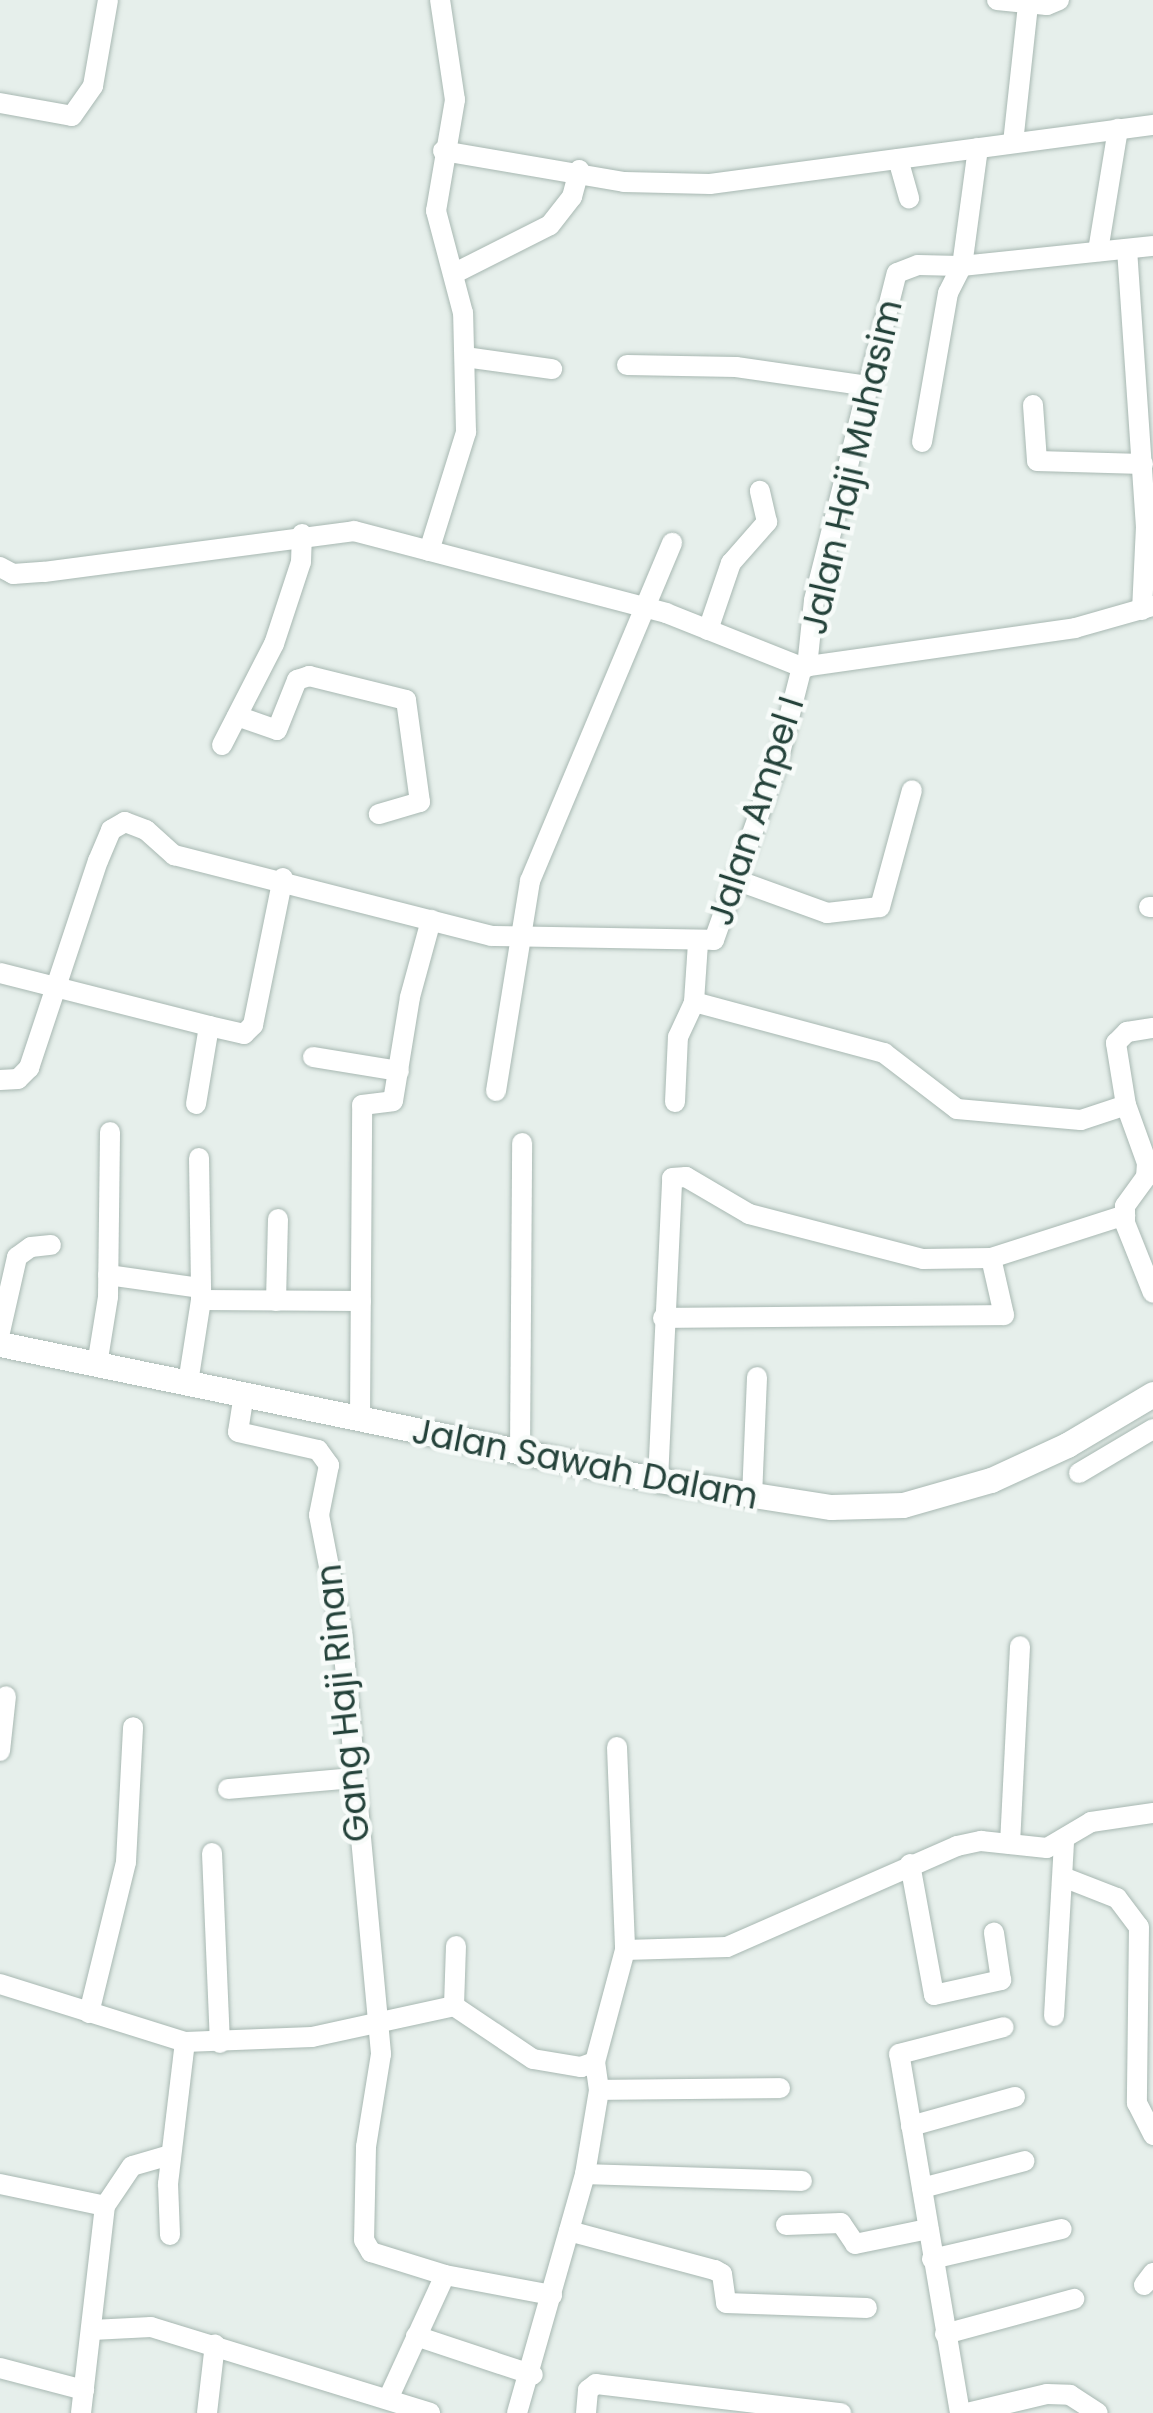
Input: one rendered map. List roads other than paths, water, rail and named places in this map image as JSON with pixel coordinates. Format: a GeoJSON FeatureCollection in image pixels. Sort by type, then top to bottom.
{"type":"FeatureCollection","features":[{"type":"Feature","properties":{"kind":"street"},"geometry":{"type":"LineString","coordinates":[[0,103],[72,116],[92,86],[108,0]]}},
{"type":"Feature","properties":{"kind":"street"},"geometry":{"type":"LineString","coordinates":[[429,551],[464,448],[465,357],[456,274],[436,211],[443,151],[456,100],[440,0]]}},
{"type":"Feature","properties":{"kind":"street"},"geometry":{"type":"LineString","coordinates":[[998,0],[1028,4],[1059,0]]}},
{"type":"Feature","properties":{"kind":"street"},"geometry":{"type":"LineString","coordinates":[[1012,144],[1028,4]]}},
{"type":"Feature","properties":{"kind":"street"},"geometry":{"type":"LineString","coordinates":[[443,151],[578,170],[629,183],[690,185],[1153,125]]}},
{"type":"Feature","properties":{"kind":"street"},"geometry":{"type":"LineString","coordinates":[[1098,250],[1118,129]]}},
{"type":"Feature","properties":{"kind":"street"},"geometry":{"type":"LineString","coordinates":[[922,442],[948,293],[962,266],[978,148]]}},
{"type":"Feature","properties":{"kind":"street"},"geometry":{"type":"LineString","coordinates":[[898,159],[909,198]]}},
{"type":"Feature","properties":{"kind":"street"},"geometry":{"type":"LineString","coordinates":[[456,274],[550,225],[572,197],[578,170]]}},
{"type":"Feature","properties":{"kind":"street"},"geometry":{"type":"LineString","coordinates":[[962,266],[1153,246]]}},
{"type":"Feature","properties":{"kind":"street"},"geometry":{"type":"LineString","coordinates":[[0,567],[13,574],[44,572],[302,534],[354,531],[648,608],[804,667],[1064,630],[1147,608],[1143,464],[1128,249]]}},
{"type":"Feature","properties":{"kind":"street","name":"Jalan Haji Muhasim"},"geometry":{"type":"LineString","coordinates":[[804,667],[814,600],[896,273],[918,265],[962,266]]}},
{"type":"Feature","properties":{"kind":"street"},"geometry":{"type":"LineString","coordinates":[[465,357],[552,369]]}},
{"type":"Feature","properties":{"kind":"street"},"geometry":{"type":"LineString","coordinates":[[627,365],[736,367],[868,386]]}},
{"type":"Feature","properties":{"kind":"street"},"geometry":{"type":"LineString","coordinates":[[1032,404],[1036,461],[1143,464]]}},
{"type":"Feature","properties":{"kind":"street"},"geometry":{"type":"LineString","coordinates":[[708,630],[731,563],[767,522],[760,491]]}},
{"type":"Feature","properties":{"kind":"street"},"geometry":{"type":"LineString","coordinates":[[222,745],[274,644],[301,562],[302,534]]}},
{"type":"Feature","properties":{"kind":"street"},"geometry":{"type":"LineString","coordinates":[[496,1091],[530,881],[568,780],[648,608],[672,544]]}},
{"type":"Feature","properties":{"kind":"street","name":"Jalan Ampel I"},"geometry":{"type":"LineString","coordinates":[[56,990],[75,922],[116,824],[136,824],[174,855],[283,878],[431,920],[520,938],[599,934],[698,942],[718,936],[804,667]]}},
{"type":"Feature","properties":{"kind":"street"},"geometry":{"type":"LineString","coordinates":[[237,716],[277,730],[297,680],[309,676],[406,700],[420,802],[379,814]]}},
{"type":"Feature","properties":{"kind":"street"},"geometry":{"type":"LineString","coordinates":[[736,880],[827,913],[880,907],[912,790]]}},
{"type":"Feature","properties":{"kind":"street"},"geometry":{"type":"LineString","coordinates":[[0,972],[56,990],[244,1034],[253,1024],[283,878]]}},
{"type":"Feature","properties":{"kind":"street"},"geometry":{"type":"LineString","coordinates":[[360,1419],[362,1105],[393,1101],[431,920]]}},
{"type":"Feature","properties":{"kind":"street"},"geometry":{"type":"LineString","coordinates":[[694,1002],[690,993],[698,942]]}},
{"type":"Feature","properties":{"kind":"street"},"geometry":{"type":"LineString","coordinates":[[0,1080],[18,1079],[29,1068],[56,990]]}},
{"type":"Feature","properties":{"kind":"street"},"geometry":{"type":"LineString","coordinates":[[675,1102],[675,1055],[686,1007],[694,1002],[884,1053],[956,1109],[1080,1120],[1126,1106]]}},
{"type":"Feature","properties":{"kind":"street"},"geometry":{"type":"LineString","coordinates":[[196,1104],[209,1026]]}},
{"type":"Feature","properties":{"kind":"street"},"geometry":{"type":"LineString","coordinates":[[658,1480],[663,1318],[677,1176],[749,1214],[885,1253],[990,1258],[1124,1215],[1146,1187],[1146,1163],[1126,1106],[1116,1043],[1127,1032],[1153,1028]]}},
{"type":"Feature","properties":{"kind":"street"},"geometry":{"type":"LineString","coordinates":[[313,1057],[399,1070]]}},
{"type":"Feature","properties":{"kind":"street"},"geometry":{"type":"LineString","coordinates":[[97,1366],[108,1275],[110,1132]]}},
{"type":"Feature","properties":{"kind":"street"},"geometry":{"type":"LineString","coordinates":[[520,1453],[522,1142]]}},
{"type":"Feature","properties":{"kind":"street"},"geometry":{"type":"LineString","coordinates":[[188,1383],[201,1294],[199,1158]]}},
{"type":"Feature","properties":{"kind":"street"},"geometry":{"type":"LineString","coordinates":[[1124,1215],[1153,1293]]}},
{"type":"Feature","properties":{"kind":"street"},"geometry":{"type":"LineString","coordinates":[[276,1301],[278,1219]]}},
{"type":"Feature","properties":{"kind":"street"},"geometry":{"type":"LineString","coordinates":[[0,1332],[17,1258],[31,1247],[51,1246]]}},
{"type":"Feature","properties":{"kind":"street"},"geometry":{"type":"LineString","coordinates":[[663,1318],[1004,1316],[990,1258]]}},
{"type":"Feature","properties":{"kind":"street"},"geometry":{"type":"LineString","coordinates":[[108,1275],[201,1294],[276,1301],[361,1301]]}},
{"type":"Feature","properties":{"kind":"street","name":"Jalan Sawah Dalam"},"geometry":{"type":"LineString","coordinates":[[0,1344],[658,1480],[752,1497],[862,1508],[944,1496],[1042,1457],[1153,1394]]}},
{"type":"Feature","properties":{"kind":"street"},"geometry":{"type":"LineString","coordinates":[[752,1497],[757,1376]]}},
{"type":"Feature","properties":{"kind":"street","name":"Gang Haji Rinan"},"geometry":{"type":"LineString","coordinates":[[244,1397],[237,1428],[326,1454],[320,1515],[342,1632],[374,2022],[381,2054],[366,2147],[364,2240],[371,2252],[446,2275],[552,2295]]}},
{"type":"Feature","properties":{"kind":"street"},"geometry":{"type":"LineString","coordinates":[[1079,1473],[1153,1429]]}},
{"type":"Feature","properties":{"kind":"street"},"geometry":{"type":"LineString","coordinates":[[1010,1844],[1020,1646]]}},
{"type":"Feature","properties":{"kind":"street"},"geometry":{"type":"LineString","coordinates":[[0,1751],[6,1696]]}},
{"type":"Feature","properties":{"kind":"street"},"geometry":{"type":"LineString","coordinates":[[89,2013],[126,1862],[133,1726]]}},
{"type":"Feature","properties":{"kind":"street"},"geometry":{"type":"LineString","coordinates":[[517,2413],[533,2376],[585,2174],[599,2090],[595,2062],[624,1950],[616,1747]]}},
{"type":"Feature","properties":{"kind":"street"},"geometry":{"type":"LineString","coordinates":[[228,1789],[354,1778]]}},
{"type":"Feature","properties":{"kind":"street"},"geometry":{"type":"LineString","coordinates":[[624,1950],[733,1946],[865,1882],[957,1846],[1064,1842],[1092,1822],[1153,1814]]}},
{"type":"Feature","properties":{"kind":"street"},"geometry":{"type":"LineString","coordinates":[[1054,2016],[1064,1842]]}},
{"type":"Feature","properties":{"kind":"street"},"geometry":{"type":"LineString","coordinates":[[212,1853],[220,2044]]}},
{"type":"Feature","properties":{"kind":"street"},"geometry":{"type":"LineString","coordinates":[[910,1864],[934,1995],[1000,1980],[994,1933]]}},
{"type":"Feature","properties":{"kind":"street"},"geometry":{"type":"LineString","coordinates":[[1063,1877],[1117,1898],[1138,1927],[1137,2104],[1153,2134]]}},
{"type":"Feature","properties":{"kind":"street"},"geometry":{"type":"LineString","coordinates":[[454,2006],[456,1946]]}},
{"type":"Feature","properties":{"kind":"street"},"geometry":{"type":"LineString","coordinates":[[0,1984],[185,2042],[220,2044],[312,2037],[454,2006],[533,2059],[560,2067],[595,2062]]}},
{"type":"Feature","properties":{"kind":"street"},"geometry":{"type":"LineString","coordinates":[[960,2413],[932,2259],[916,2231],[922,2188],[899,2054],[1004,2027]]}},
{"type":"Feature","properties":{"kind":"street"},"geometry":{"type":"LineString","coordinates":[[170,2235],[170,2155],[185,2042]]}},
{"type":"Feature","properties":{"kind":"street"},"geometry":{"type":"LineString","coordinates":[[599,2090],[780,2088]]}},
{"type":"Feature","properties":{"kind":"street"},"geometry":{"type":"LineString","coordinates":[[911,2126],[1015,2097]]}},
{"type":"Feature","properties":{"kind":"street"},"geometry":{"type":"LineString","coordinates":[[81,2413],[105,2206],[132,2166],[170,2155]]}},
{"type":"Feature","properties":{"kind":"street"},"geometry":{"type":"LineString","coordinates":[[922,2188],[1025,2161]]}},
{"type":"Feature","properties":{"kind":"street"},"geometry":{"type":"LineString","coordinates":[[585,2174],[802,2181]]}},
{"type":"Feature","properties":{"kind":"street"},"geometry":{"type":"LineString","coordinates":[[0,2186],[105,2206]]}},
{"type":"Feature","properties":{"kind":"street"},"geometry":{"type":"LineString","coordinates":[[786,2225],[841,2223],[855,2244],[916,2231]]}},
{"type":"Feature","properties":{"kind":"street"},"geometry":{"type":"LineString","coordinates":[[932,2259],[1062,2229]]}},
{"type":"Feature","properties":{"kind":"street"},"geometry":{"type":"LineString","coordinates":[[568,2231],[714,2270],[722,2274],[726,2303],[867,2308]]}},
{"type":"Feature","properties":{"kind":"street"},"geometry":{"type":"LineString","coordinates":[[388,2398],[446,2275]]}},
{"type":"Feature","properties":{"kind":"street"},"geometry":{"type":"LineString","coordinates":[[945,2334],[1074,2299]]}},
{"type":"Feature","properties":{"kind":"street"},"geometry":{"type":"LineString","coordinates":[[92,2330],[151,2327],[430,2413]]}},
{"type":"Feature","properties":{"kind":"street"},"geometry":{"type":"LineString","coordinates":[[416,2336],[533,2376]]}},
{"type":"Feature","properties":{"kind":"street"},"geometry":{"type":"LineString","coordinates":[[207,2413],[215,2344]]}},
{"type":"Feature","properties":{"kind":"street"},"geometry":{"type":"LineString","coordinates":[[0,2368],[84,2390]]}},
{"type":"Feature","properties":{"kind":"street"},"geometry":{"type":"LineString","coordinates":[[586,2413],[588,2390],[605,2384],[841,2413]]}},
{"type":"Feature","properties":{"kind":"street"},"geometry":{"type":"LineString","coordinates":[[967,2413],[1046,2394],[1070,2396],[1098,2413]]}}]}
